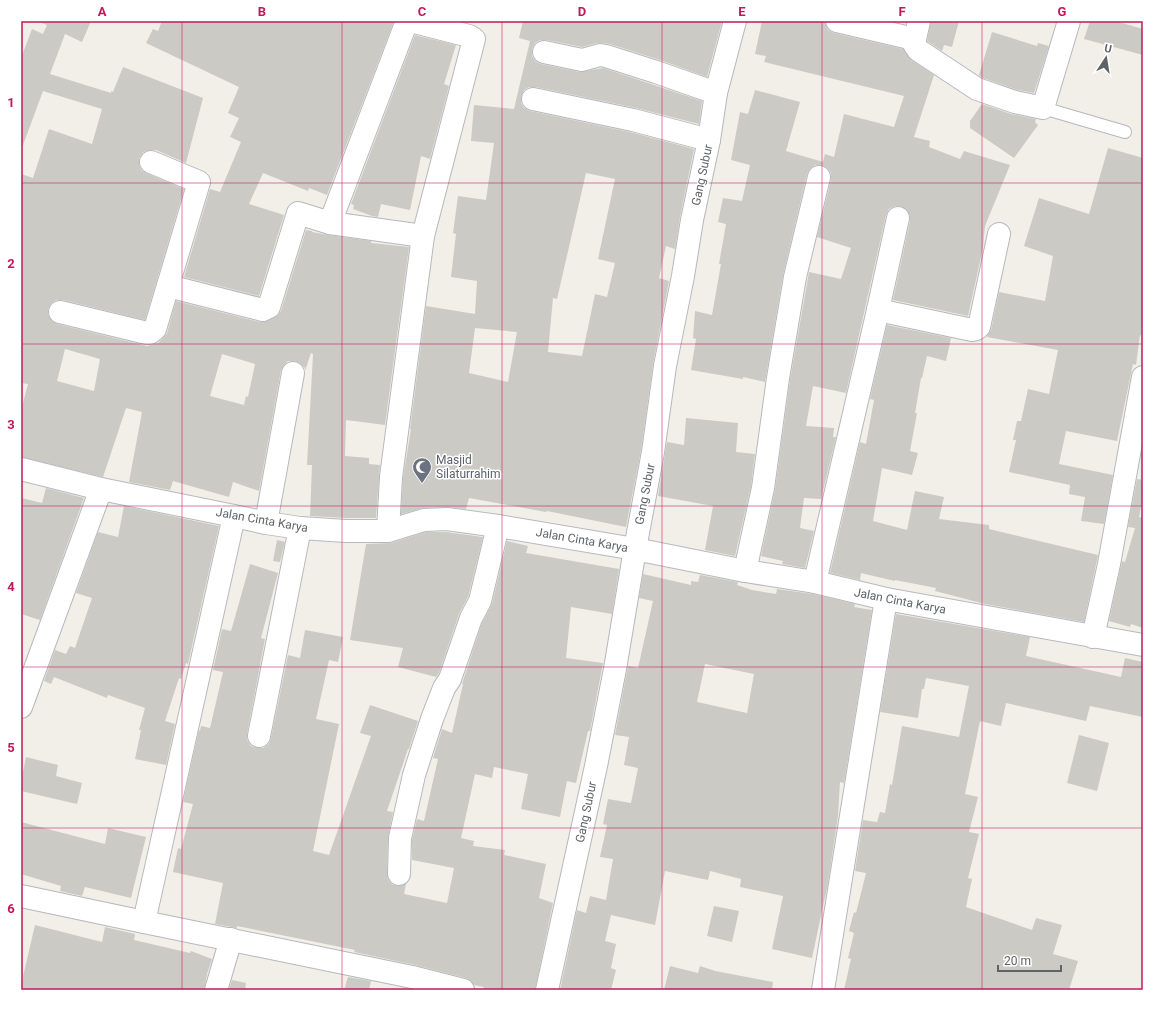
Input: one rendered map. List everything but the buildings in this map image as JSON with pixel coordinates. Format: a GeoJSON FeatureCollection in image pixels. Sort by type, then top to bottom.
{"type":"FeatureCollection","features":[{"type":"Feature","properties":{"kind":"street"},"geometry":{"type":"LineString","coordinates":[[330,223],[407,21]]}},
{"type":"Feature","properties":{"kind":"street"},"geometry":{"type":"LineString","coordinates":[[388,531],[390,477],[423,236],[474,39],[469,36],[411,21]]}},
{"type":"Feature","properties":{"kind":"street","name":"Gang Subur"},"geometry":{"type":"LineString","coordinates":[[547,990],[596,766],[653,452],[665,366],[683,276],[692,220],[709,140],[716,93],[735,21]]}},
{"type":"Feature","properties":{"kind":"street"},"geometry":{"type":"LineString","coordinates":[[837,21],[916,30],[914,44],[916,48],[977,89],[1015,102],[1043,108],[1069,21]]}},
{"type":"Feature","properties":{"kind":"street"},"geometry":{"type":"LineString","coordinates":[[544,52],[582,60],[606,56],[716,93]]}},
{"type":"Feature","properties":{"kind":"street"},"geometry":{"type":"LineString","coordinates":[[533,99],[633,120],[709,140]]}},
{"type":"Feature","properties":{"kind":"street"},"geometry":{"type":"LineString","coordinates":[[60,312],[147,334],[155,329],[198,182],[151,162]]}},
{"type":"Feature","properties":{"kind":"street"},"geometry":{"type":"LineString","coordinates":[[745,571],[763,488],[778,378],[795,277],[818,177]]}},
{"type":"Feature","properties":{"kind":"street"},"geometry":{"type":"LineString","coordinates":[[168,286],[263,310],[269,307],[298,213],[330,223],[423,236]]}},
{"type":"Feature","properties":{"kind":"street"},"geometry":{"type":"LineString","coordinates":[[815,582],[898,218]]}},
{"type":"Feature","properties":{"kind":"street"},"geometry":{"type":"LineString","coordinates":[[878,310],[972,330],[978,328],[999,234]]}},
{"type":"Feature","properties":{"kind":"street"},"geometry":{"type":"LineString","coordinates":[[266,523],[293,373]]}},
{"type":"Feature","properties":{"kind":"street"},"geometry":{"type":"LineString","coordinates":[[1092,637],[1110,556],[1143,377]]}},
{"type":"Feature","properties":{"kind":"street","name":"Jalan Cinta Karya"},"geometry":{"type":"LineString","coordinates":[[21,469],[101,489],[266,523],[300,528],[346,531],[388,531],[424,520],[447,519],[498,526],[635,549],[745,571],[815,582],[886,599],[1143,645]]}},
{"type":"Feature","properties":{"kind":"street"},"geometry":{"type":"LineString","coordinates":[[21,707],[101,489]]}},
{"type":"Feature","properties":{"kind":"street"},"geometry":{"type":"LineString","coordinates":[[144,922],[234,516]]}},
{"type":"Feature","properties":{"kind":"street"},"geometry":{"type":"LineString","coordinates":[[399,874],[400,838],[414,774],[432,719],[444,688],[450,679],[471,618],[480,601],[498,526]]}},
{"type":"Feature","properties":{"kind":"street"},"geometry":{"type":"LineString","coordinates":[[259,736],[300,528]]}},
{"type":"Feature","properties":{"kind":"street"},"geometry":{"type":"LineString","coordinates":[[823,990],[886,599]]}},
{"type":"Feature","properties":{"kind":"street"},"geometry":{"type":"LineString","coordinates":[[21,896],[232,939],[411,983],[463,990]]}},
{"type":"Feature","properties":{"kind":"street"},"geometry":{"type":"LineString","coordinates":[[216,990],[232,939]]}},
{"type":"Feature","properties":{"kind":"lane"},"geometry":{"type":"LineString","coordinates":[[1043,108],[1125,132]]}},
{"type":"Feature","properties":{"kind":"place","name":"Masjid Silaturrahim"},"geometry":{"type":"Point","coordinates":[422,484]}}]}
